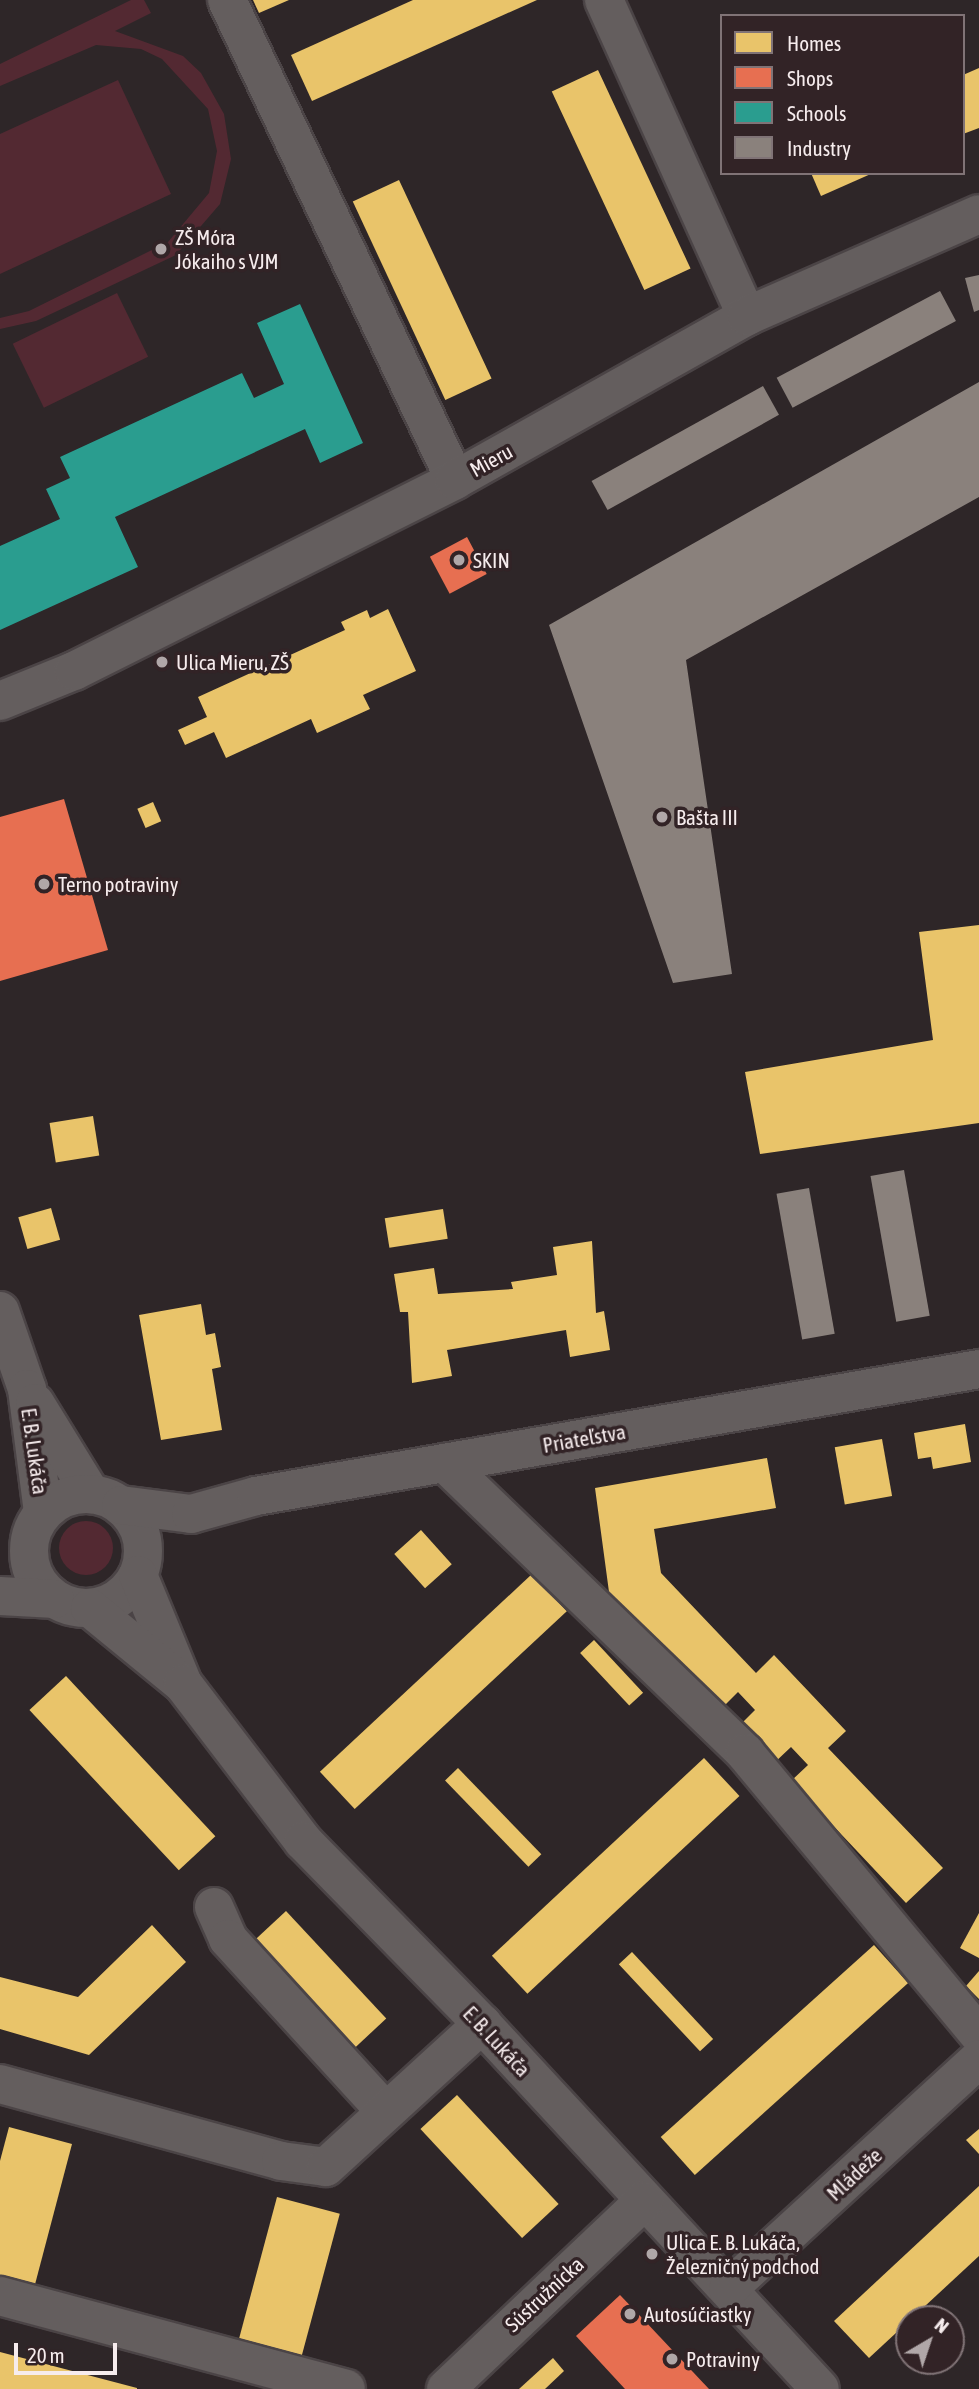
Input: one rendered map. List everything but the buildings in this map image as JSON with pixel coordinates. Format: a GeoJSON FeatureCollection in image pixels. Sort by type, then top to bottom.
{"type":"FeatureCollection","features":[{"type":"Feature","properties":{"kind":"street"},"geometry":{"type":"LineString","coordinates":[[227,0],[456,480]]}},
{"type":"Feature","properties":{"kind":"street"},"geometry":{"type":"LineString","coordinates":[[604,0],[747,316]]}},
{"type":"Feature","properties":{"kind":"street","name":"Mieru"},"geometry":{"type":"LineString","coordinates":[[0,701],[74,671],[456,480],[747,316],[979,214]]}},
{"type":"Feature","properties":{"kind":"street","name":"E. B. Lukáča"},"geometry":{"type":"LineString","coordinates":[[0,1311],[27,1389],[36,1527]]}},
{"type":"Feature","properties":{"kind":"street","name":"Priateľstva"},"geometry":{"type":"LineString","coordinates":[[106,1499],[191,1514],[445,1463],[979,1369]]}},
{"type":"Feature","properties":{"kind":"street","name":"E. B. Lukáča"},"geometry":{"type":"LineString","coordinates":[[27,1389],[106,1499]]}},
{"type":"Feature","properties":{"kind":"street"},"geometry":{"type":"LineString","coordinates":[[445,1463],[745,1754],[979,2035]]}},
{"type":"Feature","properties":{"kind":"street"},"geometry":{"type":"LineString","coordinates":[[0,1574],[36,1527],[65,1498],[106,1499],[139,1528],[140,1570]]}},
{"type":"Feature","properties":{"kind":"street"},"geometry":{"type":"LineString","coordinates":[[0,1596],[72,1603],[121,1596],[140,1570],[191,1514]]}},
{"type":"Feature","properties":{"kind":"street"},"geometry":{"type":"LineString","coordinates":[[36,1527],[35,1577],[72,1603]]}},
{"type":"Feature","properties":{"kind":"street","name":"E. B. Lukáča"},"geometry":{"type":"LineString","coordinates":[[140,1570],[183,1684]]}},
{"type":"Feature","properties":{"kind":"street","name":"E. B. Lukáča"},"geometry":{"type":"LineString","coordinates":[[72,1603],[183,1684],[303,1841],[482,2024],[643,2201],[820,2389]]}},
{"type":"Feature","properties":{"kind":"street"},"geometry":{"type":"LineString","coordinates":[[214,1907],[228,1940],[386,2112]]}},
{"type":"Feature","properties":{"kind":"street"},"geometry":{"type":"LineString","coordinates":[[0,2084],[281,2161],[326,2167],[482,2024]]}},
{"type":"Feature","properties":{"kind":"street","name":"Mládeže"},"geometry":{"type":"LineString","coordinates":[[728,2289],[979,2059]]}},
{"type":"Feature","properties":{"kind":"street","name":"Sústružnícka"},"geometry":{"type":"LineString","coordinates":[[446,2389],[643,2201]]}},
{"type":"Feature","properties":{"kind":"street"},"geometry":{"type":"LineString","coordinates":[[0,2297],[346,2389]]}},
{"type":"Feature","properties":{"kind":"shaded area"},"geometry":{"type":"Polygon","coordinates":[[[131,0],[144,0],[151,13],[115,31],[183,56],[201,73],[224,114],[231,159],[220,204],[176,255],[36,321],[0,329],[0,318],[29,311],[168,242],[209,193],[217,151],[208,109],[162,59],[141,49],[96,45],[0,86],[0,64],[131,0]]]}},
{"type":"Feature","properties":{"kind":"shaded area"},"geometry":{"type":"Polygon","coordinates":[[[118,80],[171,194],[0,274],[0,134],[118,80]]]}},
{"type":"Feature","properties":{"kind":"shaded area"},"geometry":{"type":"Polygon","coordinates":[[[117,293],[148,357],[44,408],[13,344],[117,293]]]}},
{"type":"Feature","properties":{"kind":"shaded area"},"geometry":{"type":"Polygon","coordinates":[[[91,1521],[101,1525],[109,1533],[113,1548],[109,1563],[101,1571],[81,1575],[71,1571],[63,1563],[59,1543],[63,1533],[71,1525],[91,1521]]]}},
{"type":"Feature","properties":{"kind":"place","name":"ZŠ Móra Jókaiho s VJM"},"geometry":{"type":"Point","coordinates":[161,249]}},
{"type":"Feature","properties":{"kind":"place","name":"SKIN"},"geometry":{"type":"Point","coordinates":[459,560]}},
{"type":"Feature","properties":{"kind":"place","name":"Ulica Mieru, ZŠ"},"geometry":{"type":"Point","coordinates":[162,662]}},
{"type":"Feature","properties":{"kind":"place","name":"Bašta III"},"geometry":{"type":"Point","coordinates":[662,817]}},
{"type":"Feature","properties":{"kind":"place","name":"Terno potraviny"},"geometry":{"type":"Point","coordinates":[44,884]}},
{"type":"Feature","properties":{"kind":"place","name":"Ulica E. B. Lukáča, Železničný podchod"},"geometry":{"type":"Point","coordinates":[652,2254]}},
{"type":"Feature","properties":{"kind":"place","name":"Autosúčiastky"},"geometry":{"type":"Point","coordinates":[630,2314]}},
{"type":"Feature","properties":{"kind":"place","name":"Potraviny"},"geometry":{"type":"Point","coordinates":[672,2359]}}]}
